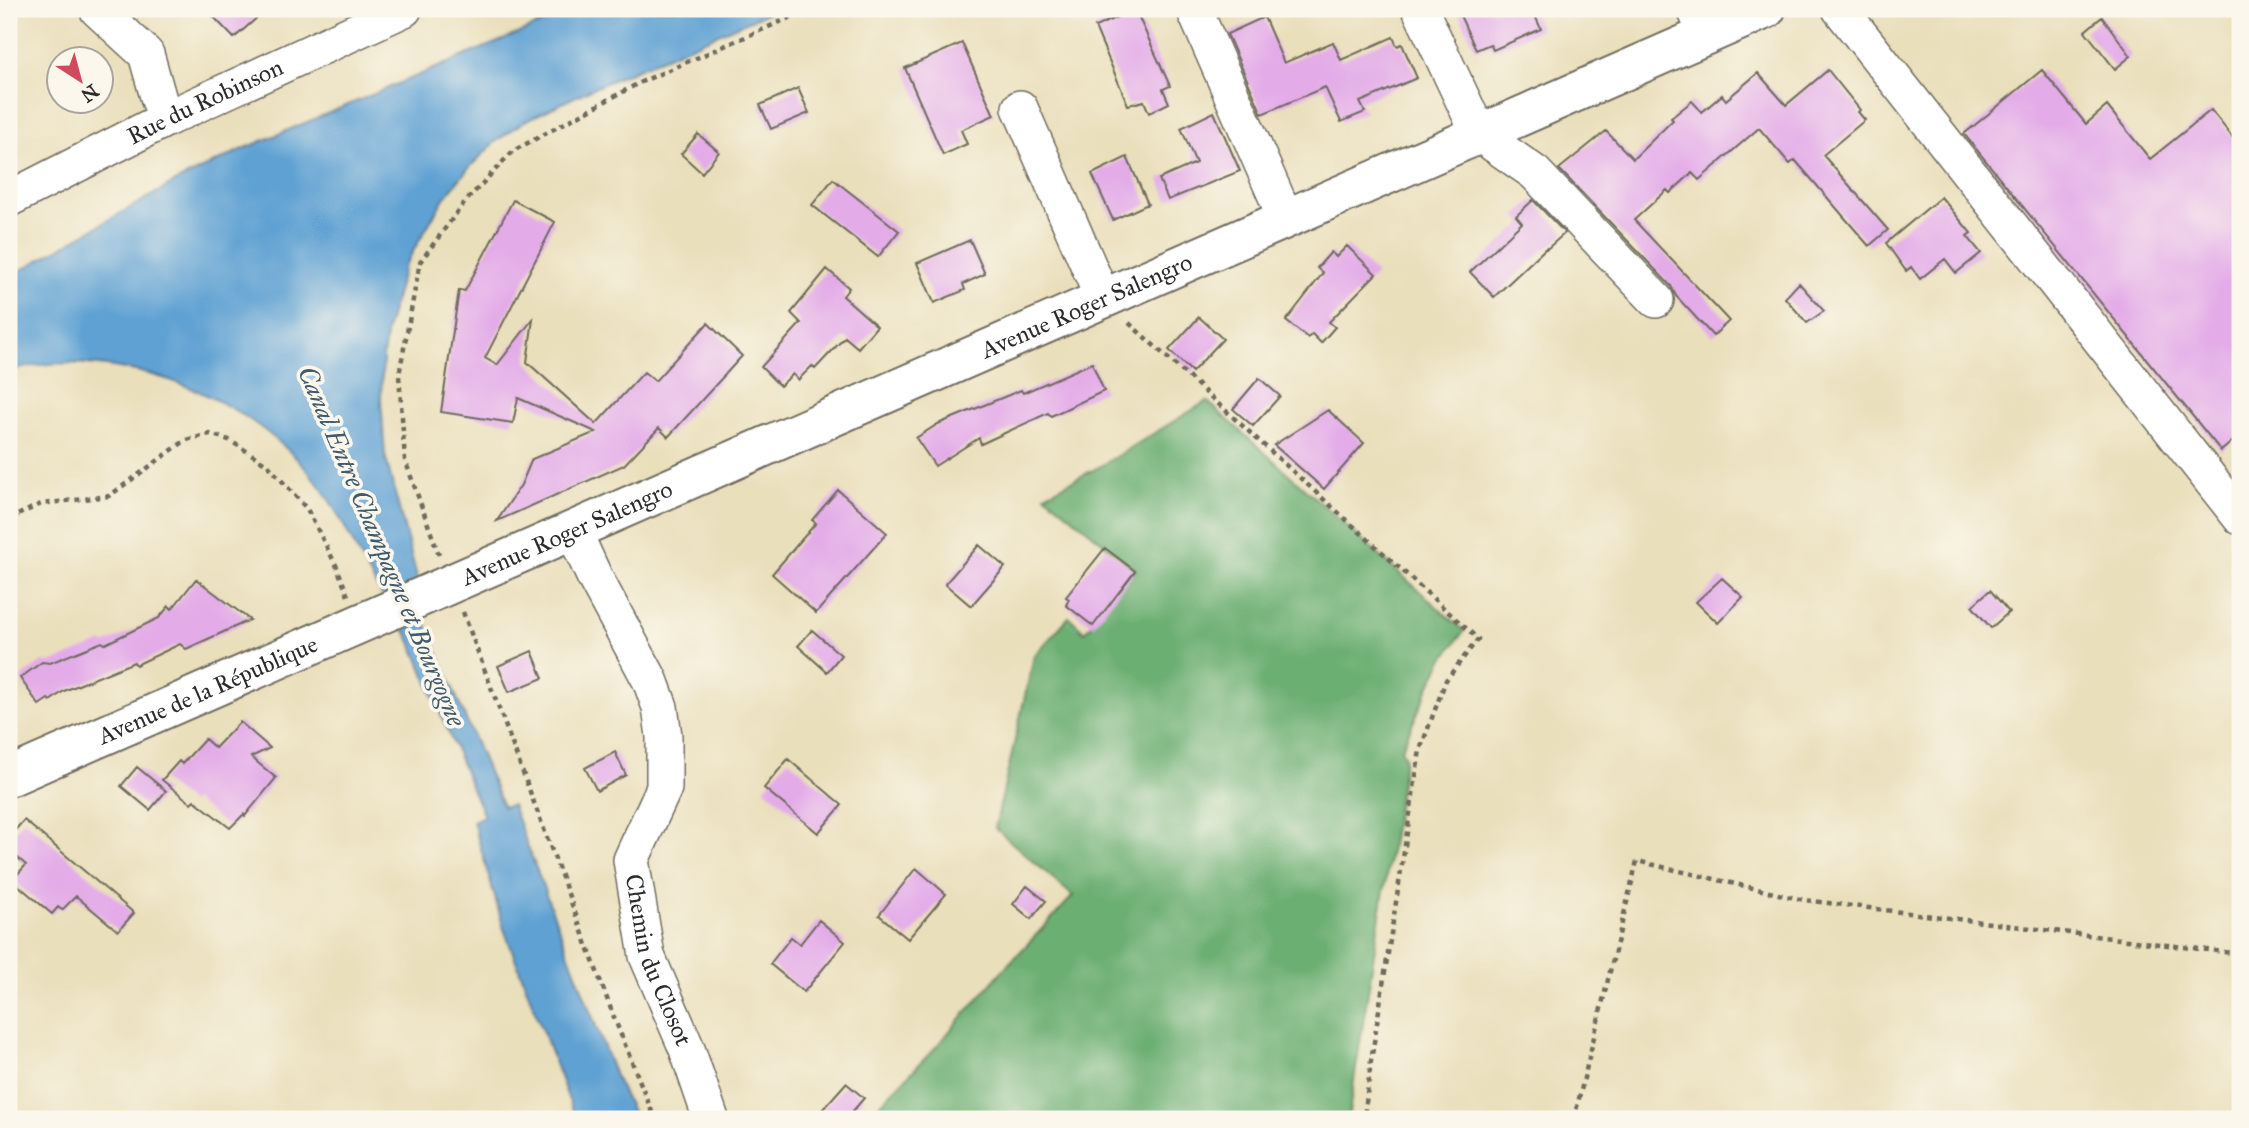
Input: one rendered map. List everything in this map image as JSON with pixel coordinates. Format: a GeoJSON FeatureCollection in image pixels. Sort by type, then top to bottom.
{"type":"FeatureCollection","features":[{"type":"Feature","properties":{"kind":"main road","name":"Avenue Roger Salengro"},"geometry":{"type":"LineString","coordinates":[[406,603],[1479,134],[1701,22],[1766,9]]}},
{"type":"Feature","properties":{"kind":"main road","name":"Avenue de la République"},"geometry":{"type":"LineString","coordinates":[[9,777],[406,603]]}},
{"type":"Feature","properties":{"kind":"street"},"geometry":{"type":"LineString","coordinates":[[97,9],[146,54],[159,100],[168,118]]}},
{"type":"Feature","properties":{"kind":"street","name":"Rue du Robinson"},"geometry":{"type":"LineString","coordinates":[[9,199],[168,118],[404,9]]}},
{"type":"Feature","properties":{"kind":"street"},"geometry":{"type":"LineString","coordinates":[[1194,9],[1286,219]]}},
{"type":"Feature","properties":{"kind":"street"},"geometry":{"type":"LineString","coordinates":[[1420,9],[1479,134],[1535,173],[1656,300]]}},
{"type":"Feature","properties":{"kind":"street"},"geometry":{"type":"LineString","coordinates":[[1840,9],[2240,517]]}},
{"type":"Feature","properties":{"kind":"street"},"geometry":{"type":"LineString","coordinates":[[1020,108],[1103,299]]}},
{"type":"Feature","properties":{"kind":"street","name":"Chemin du Closot"},"geometry":{"type":"LineString","coordinates":[[573,530],[594,576],[650,680],[660,707],[664,736],[664,788],[631,860],[647,956],[687,1049],[711,1119]]}},
{"type":"Feature","properties":{"kind":"path"},"geometry":{"type":"LineString","coordinates":[[655,1119],[615,1020],[473,635],[446,585],[405,460],[399,375],[419,262],[464,203],[513,151],[641,82],[810,9]]}},
{"type":"Feature","properties":{"kind":"path"},"geometry":{"type":"LineString","coordinates":[[1103,299],[1478,639],[1446,680],[1420,750],[1364,1119]]}},
{"type":"Feature","properties":{"kind":"path"},"geometry":{"type":"LineString","coordinates":[[9,519],[41,505],[109,496],[186,440],[211,434],[229,440],[267,464],[307,509],[363,622]]}},
{"type":"Feature","properties":{"kind":"path"},"geometry":{"type":"LineString","coordinates":[[1574,1119],[1637,860],[1804,900],[2240,954]]}},
{"type":"Feature","properties":{"kind":"green space"},"geometry":{"type":"Polygon","coordinates":[[[1207,401],[1464,631],[1442,661],[1401,750],[1405,757],[1348,1119],[866,1119],[936,1047],[1002,971],[1073,896],[995,828],[1034,656],[1069,617],[1085,632],[1136,570],[1045,495],[1099,467],[1207,401]]]}},
{"type":"Feature","properties":{"kind":"water","name":"Canal Entre Champagne et Bourgogne"},"geometry":{"type":"Polygon","coordinates":[[[576,9],[776,9],[589,90],[523,122],[494,143],[444,198],[404,267],[387,328],[381,399],[385,455],[416,573],[425,622],[503,807],[512,805],[617,1081],[636,1119],[576,1119],[504,929],[473,821],[484,816],[408,637],[331,503],[306,469],[285,447],[236,411],[209,396],[154,375],[81,364],[37,365],[9,372],[9,277],[179,180],[243,149],[576,9]]]}},
{"type":"Feature","properties":{"kind":"building"},"geometry":{"type":"Polygon","coordinates":[[[206,9],[267,9],[234,38],[206,9]]]}},
{"type":"Feature","properties":{"kind":"building"},"geometry":{"type":"Polygon","coordinates":[[[1135,9],[1170,86],[1163,89],[1169,103],[1149,113],[1144,101],[1128,105],[1095,27],[1135,9]]]}},
{"type":"Feature","properties":{"kind":"building"},"geometry":{"type":"Polygon","coordinates":[[[1457,9],[1532,9],[1541,29],[1493,50],[1490,44],[1476,50],[1457,9]]]}},
{"type":"Feature","properties":{"kind":"building"},"geometry":{"type":"Polygon","coordinates":[[[1264,17],[1284,63],[1333,42],[1341,60],[1393,37],[1397,46],[1402,44],[1417,78],[1360,102],[1365,112],[1341,122],[1325,87],[1262,114],[1227,34],[1264,17]]]}},
{"type":"Feature","properties":{"kind":"building"},"geometry":{"type":"Polygon","coordinates":[[[2102,17],[2131,56],[2115,69],[2085,31],[2102,17]]]}},
{"type":"Feature","properties":{"kind":"building"},"geometry":{"type":"Polygon","coordinates":[[[962,43],[994,115],[961,130],[967,144],[943,155],[905,68],[962,43]]]}},
{"type":"Feature","properties":{"kind":"building"},"geometry":{"type":"Polygon","coordinates":[[[1828,70],[1865,120],[1823,155],[1888,230],[1869,246],[1795,160],[1790,164],[1759,128],[1699,180],[1692,173],[1670,193],[1667,190],[1634,220],[1729,321],[1713,336],[1676,296],[1671,286],[1559,169],[1606,131],[1633,159],[1673,120],[1671,118],[1692,101],[1702,112],[1722,95],[1726,100],[1758,73],[1786,105],[1828,70]]]}},
{"type":"Feature","properties":{"kind":"building"},"geometry":{"type":"Polygon","coordinates":[[[2042,70],[2086,124],[2107,106],[2150,159],[2211,110],[2240,147],[2240,435],[2221,451],[1964,134],[2042,70]]]}},
{"type":"Feature","properties":{"kind":"building"},"geometry":{"type":"Polygon","coordinates":[[[798,88],[809,113],[771,129],[760,105],[798,88]]]}},
{"type":"Feature","properties":{"kind":"building"},"geometry":{"type":"Polygon","coordinates":[[[1214,112],[1240,171],[1168,200],[1159,179],[1196,163],[1181,128],[1214,112]]]}},
{"type":"Feature","properties":{"kind":"building"},"geometry":{"type":"Polygon","coordinates":[[[698,134],[719,152],[702,173],[681,154],[698,134]]]}},
{"type":"Feature","properties":{"kind":"building"},"geometry":{"type":"Polygon","coordinates":[[[1127,157],[1148,204],[1113,220],[1092,174],[1127,157]]]}},
{"type":"Feature","properties":{"kind":"building"},"geometry":{"type":"Polygon","coordinates":[[[833,179],[899,231],[878,257],[812,205],[833,179]]]}},
{"type":"Feature","properties":{"kind":"building"},"geometry":{"type":"Polygon","coordinates":[[[1941,197],[1971,233],[1967,236],[1981,253],[1956,273],[1945,259],[1920,279],[1911,267],[1906,271],[1886,243],[1941,197]]]}},
{"type":"Feature","properties":{"kind":"building"},"geometry":{"type":"Polygon","coordinates":[[[513,200],[555,222],[485,358],[497,365],[533,319],[527,362],[596,424],[644,372],[655,381],[708,323],[742,356],[668,437],[659,428],[624,465],[497,521],[521,485],[532,459],[596,432],[518,398],[513,423],[441,412],[459,290],[465,291],[513,200]]]}},
{"type":"Feature","properties":{"kind":"building"},"geometry":{"type":"Polygon","coordinates":[[[1533,200],[1565,233],[1494,297],[1470,272],[1522,223],[1516,216],[1533,200]]]}},
{"type":"Feature","properties":{"kind":"building"},"geometry":{"type":"Polygon","coordinates":[[[970,240],[985,274],[963,284],[965,290],[934,303],[917,263],[970,240]]]}},
{"type":"Feature","properties":{"kind":"building"},"geometry":{"type":"Polygon","coordinates":[[[1347,246],[1376,274],[1329,322],[1335,327],[1321,343],[1312,334],[1308,338],[1286,321],[1323,273],[1317,268],[1331,252],[1336,257],[1347,246]]]}},
{"type":"Feature","properties":{"kind":"building"},"geometry":{"type":"Polygon","coordinates":[[[827,269],[849,288],[843,296],[877,326],[858,348],[845,337],[815,369],[812,366],[798,380],[793,374],[780,386],[761,367],[801,323],[791,313],[827,269]]]}},
{"type":"Feature","properties":{"kind":"building"},"geometry":{"type":"Polygon","coordinates":[[[1799,283],[1824,311],[1807,323],[1785,298],[1799,283]]]}},
{"type":"Feature","properties":{"kind":"building"},"geometry":{"type":"Polygon","coordinates":[[[1199,317],[1223,339],[1192,372],[1169,350],[1199,317]]]}},
{"type":"Feature","properties":{"kind":"building"},"geometry":{"type":"Polygon","coordinates":[[[1092,363],[1104,391],[981,444],[979,438],[935,466],[916,438],[938,424],[1021,390],[1023,393],[1092,363]]]}},
{"type":"Feature","properties":{"kind":"building"},"geometry":{"type":"Polygon","coordinates":[[[1259,378],[1280,396],[1253,426],[1233,409],[1259,378]]]}},
{"type":"Feature","properties":{"kind":"building"},"geometry":{"type":"Polygon","coordinates":[[[1328,410],[1364,443],[1324,489],[1274,445],[1328,410]]]}},
{"type":"Feature","properties":{"kind":"building"},"geometry":{"type":"Polygon","coordinates":[[[838,490],[887,533],[816,613],[772,574],[816,523],[812,520],[838,490]]]}},
{"type":"Feature","properties":{"kind":"building"},"geometry":{"type":"Polygon","coordinates":[[[979,545],[1005,567],[971,606],[945,584],[979,545]]]}},
{"type":"Feature","properties":{"kind":"building"},"geometry":{"type":"Polygon","coordinates":[[[1105,548],[1135,571],[1093,626],[1066,605],[1069,599],[1066,597],[1105,548]]]}},
{"type":"Feature","properties":{"kind":"building"},"geometry":{"type":"Polygon","coordinates":[[[1722,578],[1743,597],[1718,623],[1696,602],[1722,578]]]}},
{"type":"Feature","properties":{"kind":"building"},"geometry":{"type":"Polygon","coordinates":[[[196,579],[250,620],[186,649],[180,644],[136,665],[134,662],[64,691],[39,705],[20,678],[42,662],[50,663],[102,642],[105,644],[159,618],[169,606],[172,609],[196,579]]]}},
{"type":"Feature","properties":{"kind":"building"},"geometry":{"type":"Polygon","coordinates":[[[1990,590],[2009,612],[1991,628],[1972,606],[1990,590]]]}},
{"type":"Feature","properties":{"kind":"building"},"geometry":{"type":"Polygon","coordinates":[[[812,630],[841,655],[827,672],[798,646],[812,630]]]}},
{"type":"Feature","properties":{"kind":"building"},"geometry":{"type":"Polygon","coordinates":[[[532,651],[543,678],[509,692],[498,666],[532,651]]]}},
{"type":"Feature","properties":{"kind":"building"},"geometry":{"type":"Polygon","coordinates":[[[240,722],[270,748],[251,757],[276,778],[245,816],[244,814],[230,828],[194,800],[191,803],[162,780],[179,761],[182,764],[205,739],[215,748],[240,722]]]}},
{"type":"Feature","properties":{"kind":"building"},"geometry":{"type":"Polygon","coordinates":[[[615,752],[626,775],[597,791],[585,768],[615,752]]]}},
{"type":"Feature","properties":{"kind":"building"},"geometry":{"type":"Polygon","coordinates":[[[788,759],[842,805],[818,833],[764,788],[788,759]]]}},
{"type":"Feature","properties":{"kind":"building"},"geometry":{"type":"Polygon","coordinates":[[[137,767],[166,791],[150,810],[121,786],[137,767]]]}},
{"type":"Feature","properties":{"kind":"building"},"geometry":{"type":"Polygon","coordinates":[[[24,820],[134,913],[118,931],[76,896],[62,910],[58,907],[52,914],[12,880],[26,865],[9,850],[9,837],[24,820]]]}},
{"type":"Feature","properties":{"kind":"building"},"geometry":{"type":"Polygon","coordinates":[[[916,868],[946,894],[908,939],[879,915],[916,868]]]}},
{"type":"Feature","properties":{"kind":"building"},"geometry":{"type":"Polygon","coordinates":[[[1027,886],[1046,901],[1031,919],[1013,904],[1027,886]]]}},
{"type":"Feature","properties":{"kind":"building"},"geometry":{"type":"Polygon","coordinates":[[[819,920],[845,942],[804,992],[770,964],[791,937],[800,944],[819,920]]]}},
{"type":"Feature","properties":{"kind":"building"},"geometry":{"type":"Polygon","coordinates":[[[846,1083],[864,1098],[846,1119],[814,1119],[846,1083]]]}}]}
